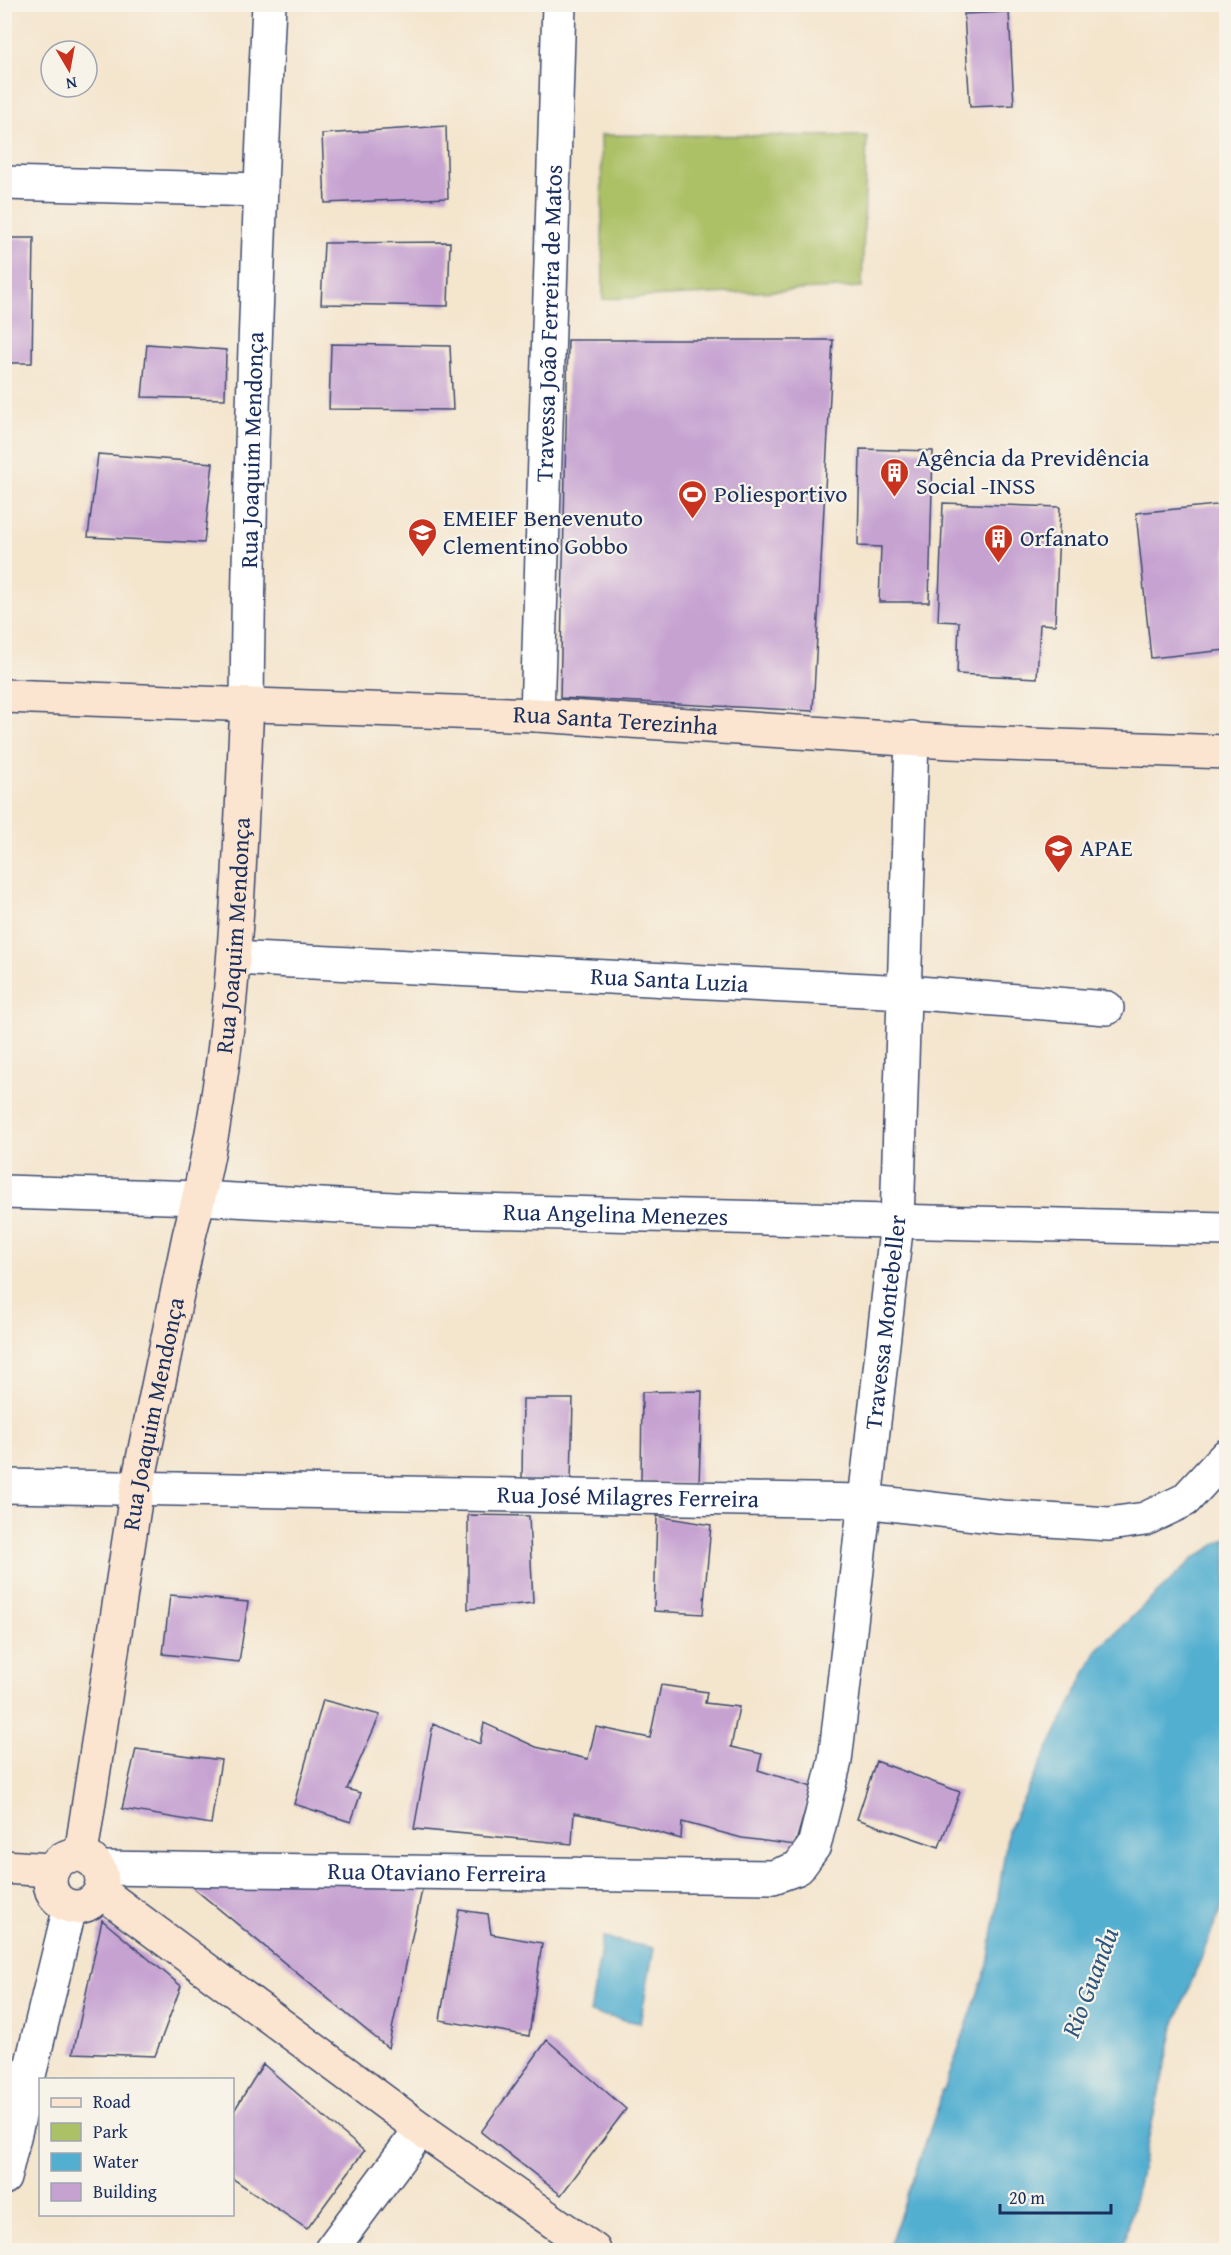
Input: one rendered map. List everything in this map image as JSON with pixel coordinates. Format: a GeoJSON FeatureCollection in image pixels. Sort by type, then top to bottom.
{"type":"FeatureCollection","features":[{"type":"Feature","properties":{"kind":"street","name":"Rua Joaquim Mendonça"},"geometry":{"type":"LineString","coordinates":[[93,1871],[137,1488],[189,1236],[199,1198],[223,1067],[234,958],[247,705],[249,550],[260,190],[269,4]]}},
{"type":"Feature","properties":{"kind":"street","name":"Travessa João Ferreira de Matos"},"geometry":{"type":"LineString","coordinates":[[537,715],[559,4]]}},
{"type":"Feature","properties":{"kind":"street"},"geometry":{"type":"LineString","coordinates":[[4,183],[260,190]]}},
{"type":"Feature","properties":{"kind":"street","name":"Rua Santa Terezinha"},"geometry":{"type":"LineString","coordinates":[[4,696],[537,715],[912,738],[1227,752]]}},
{"type":"Feature","properties":{"kind":"street","name":"Travessa Montebeller"},"geometry":{"type":"LineString","coordinates":[[773,1877],[798,1868],[814,1846],[827,1801],[835,1761],[897,1222],[906,992],[912,738]]}},
{"type":"Feature","properties":{"kind":"street","name":"Rua Santa Luzia"},"geometry":{"type":"LineString","coordinates":[[234,958],[906,992],[1107,1008]]}},
{"type":"Feature","properties":{"kind":"street","name":"Rua Angelina Menezes"},"geometry":{"type":"LineString","coordinates":[[4,1192],[199,1198],[393,1209],[1227,1229]]}},
{"type":"Feature","properties":{"kind":"street","name":"Rua José Milagres Ferreira"},"geometry":{"type":"LineString","coordinates":[[4,1486],[864,1501],[1001,1517],[1109,1524],[1145,1519],[1185,1500],[1227,1456]]}},
{"type":"Feature","properties":{"kind":"street"},"geometry":{"type":"LineString","coordinates":[[93,1871],[88,1904],[70,1907],[61,1903],[50,1888],[51,1869],[64,1857],[93,1871],[421,2129],[594,2250]]}},
{"type":"Feature","properties":{"kind":"street"},"geometry":{"type":"LineString","coordinates":[[4,1867],[51,1869]]}},
{"type":"Feature","properties":{"kind":"street","name":"Rua Otaviano Ferreira"},"geometry":{"type":"LineString","coordinates":[[93,1871],[773,1877]]}},
{"type":"Feature","properties":{"kind":"street"},"geometry":{"type":"LineString","coordinates":[[4,2178],[70,1907]]}},
{"type":"Feature","properties":{"kind":"street"},"geometry":{"type":"LineString","coordinates":[[330,2250],[421,2129]]}},
{"type":"Feature","properties":{"kind":"green space"},"geometry":{"type":"Polygon","coordinates":[[[601,135],[867,136],[862,287],[603,299],[601,135]]]}},
{"type":"Feature","properties":{"kind":"water","name":"Rio Guandu"},"geometry":{"type":"Polygon","coordinates":[[[1226,1538],[1226,1896],[1175,2023],[1123,2250],[888,2250],[939,2104],[941,2092],[945,2087],[988,1964],[1008,1830],[1097,1650],[1193,1559],[1226,1538]]]}},
{"type":"Feature","properties":{"kind":"water"},"geometry":{"type":"Polygon","coordinates":[[[603,1938],[654,1948],[640,2023],[590,2013],[603,1938]]]}},
{"type":"Feature","properties":{"kind":"building"},"geometry":{"type":"Polygon","coordinates":[[[1009,12],[1014,105],[970,107],[964,14],[1009,12]]]}},
{"type":"Feature","properties":{"kind":"building"},"geometry":{"type":"Polygon","coordinates":[[[446,126],[448,198],[325,203],[322,134],[446,126]]]}},
{"type":"Feature","properties":{"kind":"building"},"geometry":{"type":"Polygon","coordinates":[[[4,238],[34,238],[32,363],[4,363],[4,238]]]}},
{"type":"Feature","properties":{"kind":"building"},"geometry":{"type":"Polygon","coordinates":[[[450,242],[448,306],[321,304],[324,243],[450,242]]]}},
{"type":"Feature","properties":{"kind":"building","name":"Poliesportivo"},"geometry":{"type":"Polygon","coordinates":[[[568,340],[833,340],[813,711],[560,698],[568,340]]]}},
{"type":"Feature","properties":{"kind":"building"},"geometry":{"type":"Polygon","coordinates":[[[147,344],[226,350],[225,399],[142,397],[147,344]]]}},
{"type":"Feature","properties":{"kind":"building"},"geometry":{"type":"Polygon","coordinates":[[[331,344],[450,346],[453,410],[329,409],[331,344]]]}},
{"type":"Feature","properties":{"kind":"building","name":"Agência da Previdência Social -INSS"},"geometry":{"type":"Polygon","coordinates":[[[860,449],[933,451],[929,602],[879,602],[881,547],[858,546],[860,449]]]}},
{"type":"Feature","properties":{"kind":"building"},"geometry":{"type":"Polygon","coordinates":[[[98,454],[213,463],[204,543],[88,537],[98,454]]]}},
{"type":"Feature","properties":{"kind":"building","name":"Orfanato"},"geometry":{"type":"Polygon","coordinates":[[[943,503],[1060,507],[1055,625],[1040,624],[1037,678],[957,674],[959,622],[938,621],[943,503]]]}},
{"type":"Feature","properties":{"kind":"building","name":"Orfanato"},"geometry":{"type":"Polygon","coordinates":[[[1226,504],[1226,650],[1151,658],[1136,513],[1226,504]]]}},
{"type":"Feature","properties":{"kind":"building"},"geometry":{"type":"Polygon","coordinates":[[[702,1391],[699,1485],[641,1482],[642,1392],[702,1391]]]}},
{"type":"Feature","properties":{"kind":"building"},"geometry":{"type":"Polygon","coordinates":[[[523,1399],[573,1399],[571,1482],[522,1481],[523,1399]]]}},
{"type":"Feature","properties":{"kind":"building"},"geometry":{"type":"Polygon","coordinates":[[[468,1515],[529,1516],[533,1603],[468,1609],[468,1515]]]}},
{"type":"Feature","properties":{"kind":"building"},"geometry":{"type":"Polygon","coordinates":[[[657,1516],[711,1525],[703,1614],[654,1611],[657,1516]]]}},
{"type":"Feature","properties":{"kind":"building"},"geometry":{"type":"Polygon","coordinates":[[[170,1595],[248,1602],[239,1662],[163,1654],[170,1595]]]}},
{"type":"Feature","properties":{"kind":"building"},"geometry":{"type":"Polygon","coordinates":[[[661,1685],[707,1692],[705,1703],[739,1707],[731,1747],[762,1754],[758,1770],[812,1787],[795,1845],[742,1838],[682,1822],[681,1839],[633,1825],[574,1813],[572,1844],[414,1829],[433,1724],[480,1744],[484,1723],[536,1747],[588,1759],[596,1727],[650,1738],[661,1685]]]}},
{"type":"Feature","properties":{"kind":"building"},"geometry":{"type":"Polygon","coordinates":[[[323,1700],[380,1715],[347,1789],[361,1793],[351,1822],[294,1804],[323,1700]]]}},
{"type":"Feature","properties":{"kind":"building"},"geometry":{"type":"Polygon","coordinates":[[[136,1749],[221,1760],[211,1824],[122,1809],[136,1749]]]}},
{"type":"Feature","properties":{"kind":"building"},"geometry":{"type":"Polygon","coordinates":[[[876,1761],[960,1792],[939,1847],[857,1819],[876,1761]]]}},
{"type":"Feature","properties":{"kind":"building"},"geometry":{"type":"Polygon","coordinates":[[[174,1872],[424,1881],[388,2048],[174,1872]]]}},
{"type":"Feature","properties":{"kind":"building"},"geometry":{"type":"Polygon","coordinates":[[[459,1910],[488,1914],[491,1934],[542,1943],[529,2036],[440,2020],[459,1910]]]}},
{"type":"Feature","properties":{"kind":"building"},"geometry":{"type":"Polygon","coordinates":[[[102,1920],[181,1986],[155,2056],[73,2053],[102,1920]]]}},
{"type":"Feature","properties":{"kind":"building"},"geometry":{"type":"Polygon","coordinates":[[[547,2040],[626,2109],[561,2195],[481,2132],[547,2040]]]}},
{"type":"Feature","properties":{"kind":"building"},"geometry":{"type":"Polygon","coordinates":[[[263,2064],[364,2151],[307,2229],[234,2179],[234,2111],[263,2064]]]}},
{"type":"Feature","properties":{"kind":"place","name":"Agência da Previdência Social -INSS"},"geometry":{"type":"Point","coordinates":[895,498]}},
{"type":"Feature","properties":{"kind":"place","name":"Poliesportivo"},"geometry":{"type":"Point","coordinates":[693,520]}},
{"type":"Feature","properties":{"kind":"place","name":"EMEIEF Benevenuto Clementino Gobbo"},"geometry":{"type":"Point","coordinates":[422,558]}},
{"type":"Feature","properties":{"kind":"place","name":"Orfanato"},"geometry":{"type":"Point","coordinates":[999,564]}},
{"type":"Feature","properties":{"kind":"place","name":"APAE"},"geometry":{"type":"Point","coordinates":[1059,874]}}]}
